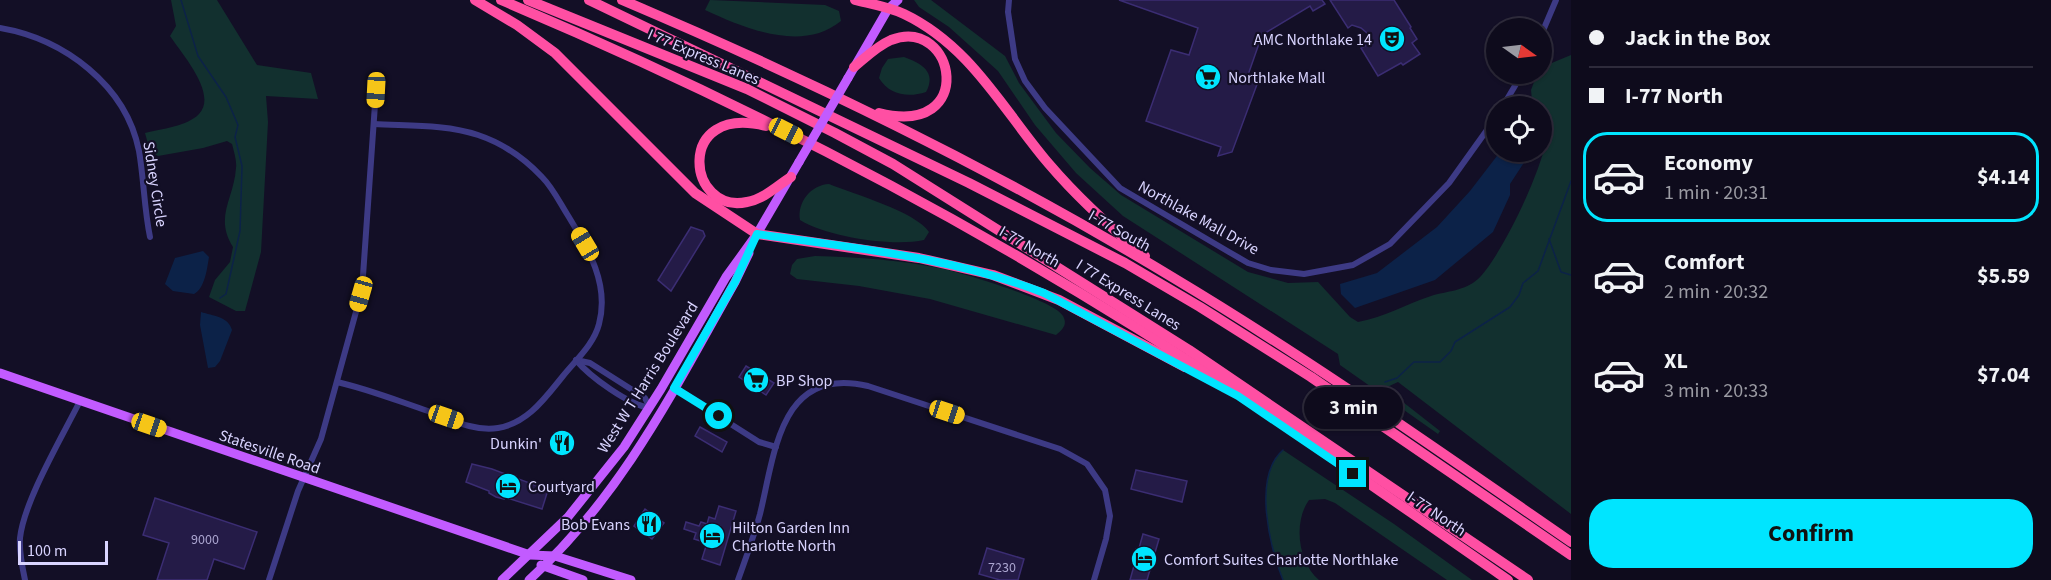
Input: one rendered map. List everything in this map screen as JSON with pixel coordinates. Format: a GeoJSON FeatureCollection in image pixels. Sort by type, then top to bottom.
{"type":"FeatureCollection","features":[{"type":"Feature","properties":{"kind":"highway"},"geometry":{"type":"LineString","coordinates":[[476,0],[517,25],[555,53],[695,193],[757,234],[939,261],[1012,281],[1093,317],[1238,396]]}},
{"type":"Feature","properties":{"kind":"highway","name":"I-77 North"},"geometry":{"type":"LineString","coordinates":[[501,0],[654,67],[786,131],[1046,273],[1155,339],[1508,580]]}},
{"type":"Feature","properties":{"kind":"highway","name":"I 77 Express Lanes"},"geometry":{"type":"LineString","coordinates":[[528,0],[747,89],[893,164],[1190,350],[1528,580]]}},
{"type":"Feature","properties":{"kind":"highway","name":"I 77 Express Lanes"},"geometry":{"type":"LineString","coordinates":[[589,0],[969,183],[1125,264],[1210,313],[1311,377],[1571,555]]}},
{"type":"Feature","properties":{"kind":"highway","name":"I-77 South"},"geometry":{"type":"LineString","coordinates":[[622,0],[731,47],[859,108],[976,168],[1169,275],[1317,368],[1571,542]]}},
{"type":"Feature","properties":{"kind":"highway"},"geometry":{"type":"LineString","coordinates":[[855,0],[888,4],[929,28],[958,51],[985,80],[1064,181],[1113,229],[1169,275]]}},
{"type":"Feature","properties":{"kind":"highway"},"geometry":{"type":"LineString","coordinates":[[854,67],[885,43],[909,37],[921,40],[937,50],[944,60],[948,75],[945,91],[940,101],[922,115],[897,117],[859,108]]}},
{"type":"Feature","properties":{"kind":"highway"},"geometry":{"type":"LineString","coordinates":[[786,131],[745,122],[722,126],[704,144],[700,168],[702,179],[712,192],[726,201],[738,203],[761,197],[790,177]]}},
{"type":"Feature","properties":{"kind":"main road","name":"West W T Harris Boulevard"},"geometry":{"type":"LineString","coordinates":[[530,580],[595,512],[616,484],[735,282],[757,234],[848,78],[888,4],[898,0]]}},
{"type":"Feature","properties":{"kind":"main road","name":"West W T Harris Boulevard"},"geometry":{"type":"LineString","coordinates":[[502,580],[530,555],[596,483],[650,408],[726,277],[757,234]]}},
{"type":"Feature","properties":{"kind":"main road","name":"Statesville Road"},"geometry":{"type":"LineString","coordinates":[[0,373],[530,555],[555,556],[630,580]]}},
{"type":"Feature","properties":{"kind":"main road","name":"Statesville Road"},"geometry":{"type":"LineString","coordinates":[[530,555],[543,567],[583,580]]}},
{"type":"Feature","properties":{"kind":"street","name":"Northlake Mall Drive"},"geometry":{"type":"LineString","coordinates":[[1009,0],[1008,12],[1014,53],[1025,81],[1048,112],[1120,188],[1235,256],[1271,270],[1304,274],[1353,265],[1390,244],[1449,183],[1486,131]]}},
{"type":"Feature","properties":{"kind":"street"},"geometry":{"type":"LineString","coordinates":[[1548,18],[1556,0]]}},
{"type":"Feature","properties":{"kind":"street","name":"Sidney Circle"},"geometry":{"type":"LineString","coordinates":[[0,28],[35,39],[75,59],[104,83],[120,102],[130,123],[138,150],[144,207],[150,237]]}},
{"type":"Feature","properties":{"kind":"street"},"geometry":{"type":"LineString","coordinates":[[269,580],[304,478],[321,439],[364,281],[376,90]]}},
{"type":"Feature","properties":{"kind":"street"},"geometry":{"type":"LineString","coordinates":[[338,382],[371,391],[476,428],[499,428],[528,416],[576,360],[594,336],[599,325],[602,301],[593,260],[588,248],[544,179],[507,148],[477,134],[459,130],[374,124]]}},
{"type":"Feature","properties":{"kind":"street"},"geometry":{"type":"LineString","coordinates":[[576,360],[585,371],[637,405],[650,408]]}},
{"type":"Feature","properties":{"kind":"street"},"geometry":{"type":"LineString","coordinates":[[738,580],[759,516],[780,428],[798,401],[822,386],[844,382],[868,386],[1060,449],[1088,464],[1100,479],[1109,504],[1110,516],[1094,580]]}},
{"type":"Feature","properties":{"kind":"street"},"geometry":{"type":"LineString","coordinates":[[674,388],[759,442],[776,447]]}},
{"type":"Feature","properties":{"kind":"street"},"geometry":{"type":"LineString","coordinates":[[25,580],[20,538],[26,513],[80,401]]}},
{"type":"Feature","properties":{"kind":"green space"},"geometry":{"type":"Polygon","coordinates":[[[171,0],[217,0],[257,65],[311,73],[318,99],[266,96],[268,122],[261,252],[245,311],[236,311],[209,297],[215,280],[230,262],[233,247],[225,226],[236,168],[232,144],[227,141],[158,156],[150,151],[145,133],[174,127],[188,121],[199,114],[204,106],[204,96],[196,74],[170,36],[176,26],[171,0]]]}},
{"type":"Feature","properties":{"kind":"green space"},"geometry":{"type":"Polygon","coordinates":[[[710,0],[825,5],[839,11],[841,21],[826,30],[809,35],[773,34],[737,24],[705,10],[710,0]]]}},
{"type":"Feature","properties":{"kind":"green space"},"geometry":{"type":"Polygon","coordinates":[[[914,0],[931,0],[1005,56],[1019,83],[1056,133],[1090,168],[1121,195],[1248,272],[1288,283],[1318,282],[1350,317],[1358,322],[1467,286],[1478,279],[1488,268],[1513,226],[1540,162],[1552,162],[1552,96],[1532,96],[1533,84],[1552,84],[1552,63],[1571,55],[1571,514],[1398,382],[1385,388],[1440,431],[1438,434],[1340,365],[1338,354],[1123,216],[1076,173],[1035,125],[998,71],[949,27],[919,7],[914,0]]]}},
{"type":"Feature","properties":{"kind":"green space"},"geometry":{"type":"Polygon","coordinates":[[[904,57],[925,69],[930,79],[926,92],[912,95],[900,94],[888,88],[879,78],[888,59],[904,57]]]}},
{"type":"Feature","properties":{"kind":"green space"},"geometry":{"type":"Polygon","coordinates":[[[829,184],[898,210],[922,224],[929,232],[924,240],[878,241],[843,236],[800,220],[803,201],[811,191],[829,184]]]}},
{"type":"Feature","properties":{"kind":"green space"},"geometry":{"type":"Polygon","coordinates":[[[815,256],[896,261],[955,272],[1008,288],[1044,303],[1063,316],[1065,325],[1056,335],[930,299],[859,286],[797,279],[790,274],[792,265],[797,259],[815,256]]]}},
{"type":"Feature","properties":{"kind":"green space"},"geometry":{"type":"Polygon","coordinates":[[[1283,450],[1394,524],[1472,580],[1447,580],[1335,503],[1325,499],[1309,500],[1301,519],[1300,530],[1302,553],[1312,573],[1319,580],[1283,580],[1269,531],[1266,494],[1268,477],[1274,462],[1283,450]]]}},
{"type":"Feature","properties":{"kind":"water"},"geometry":{"type":"Polygon","coordinates":[[[1492,162],[1524,162],[1510,184],[1510,195],[1493,232],[1435,280],[1355,308],[1341,294],[1340,284],[1377,273],[1437,227],[1470,191],[1492,162]]]}},
{"type":"Feature","properties":{"kind":"water"},"geometry":{"type":"Polygon","coordinates":[[[203,251],[209,257],[205,278],[198,291],[194,294],[173,291],[165,284],[175,258],[203,251]]]}},
{"type":"Feature","properties":{"kind":"water"},"geometry":{"type":"Polygon","coordinates":[[[201,312],[224,319],[232,330],[220,361],[215,367],[208,368],[200,325],[201,312]]]}},
{"type":"Feature","properties":{"kind":"building","name":"Northlake Mall"},"geometry":{"type":"Polygon","coordinates":[[[1119,0],[1322,0],[1325,4],[1313,11],[1310,6],[1262,35],[1248,75],[1259,79],[1232,152],[1218,156],[1221,147],[1146,121],[1171,50],[1189,55],[1198,28],[1119,0]]]}},
{"type":"Feature","properties":{"kind":"building","name":"AMC Northlake 14"},"geometry":{"type":"Polygon","coordinates":[[[1330,0],[1394,0],[1417,39],[1412,43],[1420,54],[1403,65],[1401,63],[1378,76],[1361,48],[1365,46],[1367,33],[1352,25],[1348,28],[1330,0]]]}},
{"type":"Feature","properties":{"kind":"building"},"geometry":{"type":"Polygon","coordinates":[[[691,227],[703,231],[705,236],[671,291],[658,280],[691,227]]]}},
{"type":"Feature","properties":{"kind":"building","name":"BP Shop"},"geometry":{"type":"Polygon","coordinates":[[[746,366],[774,383],[766,395],[739,377],[746,366]]]}},
{"type":"Feature","properties":{"kind":"building"},"geometry":{"type":"Polygon","coordinates":[[[700,427],[727,442],[722,452],[695,436],[700,427]]]}},
{"type":"Feature","properties":{"kind":"building","name":"Courtyard"},"geometry":{"type":"Polygon","coordinates":[[[472,464],[548,490],[542,509],[504,497],[504,499],[496,497],[489,491],[466,482],[472,464]]]}},
{"type":"Feature","properties":{"kind":"building"},"geometry":{"type":"Polygon","coordinates":[[[1136,470],[1187,481],[1182,502],[1131,489],[1136,470]]]}},
{"type":"Feature","properties":{"kind":"building"},"geometry":{"type":"Polygon","coordinates":[[[155,498],[257,532],[244,569],[214,559],[207,580],[157,580],[169,543],[143,535],[155,498]]]}},
{"type":"Feature","properties":{"kind":"building","name":"Hilton Garden Inn Charlotte North"},"geometry":{"type":"Polygon","coordinates":[[[719,506],[736,511],[720,565],[702,559],[707,543],[694,539],[696,533],[684,529],[686,522],[699,526],[701,522],[707,524],[709,517],[715,519],[719,506]]]}},
{"type":"Feature","properties":{"kind":"building","name":"Bob Evans"},"geometry":{"type":"Polygon","coordinates":[[[645,509],[664,523],[652,539],[634,526],[645,509]]]}},
{"type":"Feature","properties":{"kind":"building","name":"Comfort Suites Charlotte Northlake"},"geometry":{"type":"Polygon","coordinates":[[[1143,534],[1159,539],[1147,580],[1130,580],[1143,534]]]}},
{"type":"Feature","properties":{"kind":"building"},"geometry":{"type":"Polygon","coordinates":[[[987,548],[1024,559],[1018,580],[1000,580],[979,574],[987,548]]]}},
{"type":"Feature","properties":{"kind":"waterway"},"geometry":{"type":"LineString","coordinates":[[181,0],[198,56],[226,97],[238,125],[235,137],[242,166],[240,231],[226,294],[220,298]]}},
{"type":"Feature","properties":{"kind":"waterway"},"geometry":{"type":"LineString","coordinates":[[1385,382],[1397,378],[1414,362],[1440,362],[1451,351],[1455,342],[1510,307],[1519,295],[1523,283],[1538,271],[1571,181]]}},
{"type":"Feature","properties":{"kind":"waterway"},"geometry":{"type":"LineString","coordinates":[[1549,239],[1561,272],[1571,275]]}},
{"type":"Feature","properties":{"kind":"waterway"},"geometry":{"type":"LineString","coordinates":[[1283,450],[1274,462],[1268,477],[1266,513],[1273,550],[1283,580]]}},
{"type":"Feature","properties":{"kind":"place","name":"AMC Northlake 14"},"geometry":{"type":"Point","coordinates":[1392,39]}},
{"type":"Feature","properties":{"kind":"place","name":"Northlake Mall"},"geometry":{"type":"Point","coordinates":[1208,77]}},
{"type":"Feature","properties":{"kind":"place","name":"BP Shop"},"geometry":{"type":"Point","coordinates":[756,380]}},
{"type":"Feature","properties":{"kind":"place","name":"Dunkin'"},"geometry":{"type":"Point","coordinates":[562,443]}},
{"type":"Feature","properties":{"kind":"place","name":"Courtyard"},"geometry":{"type":"Point","coordinates":[508,486]}},
{"type":"Feature","properties":{"kind":"place","name":"Bob Evans"},"geometry":{"type":"Point","coordinates":[649,524]}},
{"type":"Feature","properties":{"kind":"place","name":"Hilton Garden Inn Charlotte North"},"geometry":{"type":"Point","coordinates":[712,536]}},
{"type":"Feature","properties":{"kind":"place","name":"Comfort Suites Charlotte Northlake"},"geometry":{"type":"Point","coordinates":[1144,559]}},
{"type":"Feature","properties":{"kind":"route"},"geometry":{"type":"LineString","coordinates":[[719,416],[674,388],[735,282],[757,234],[958,265],[1044,293],[1238,396],[1353,474]]}}]}
